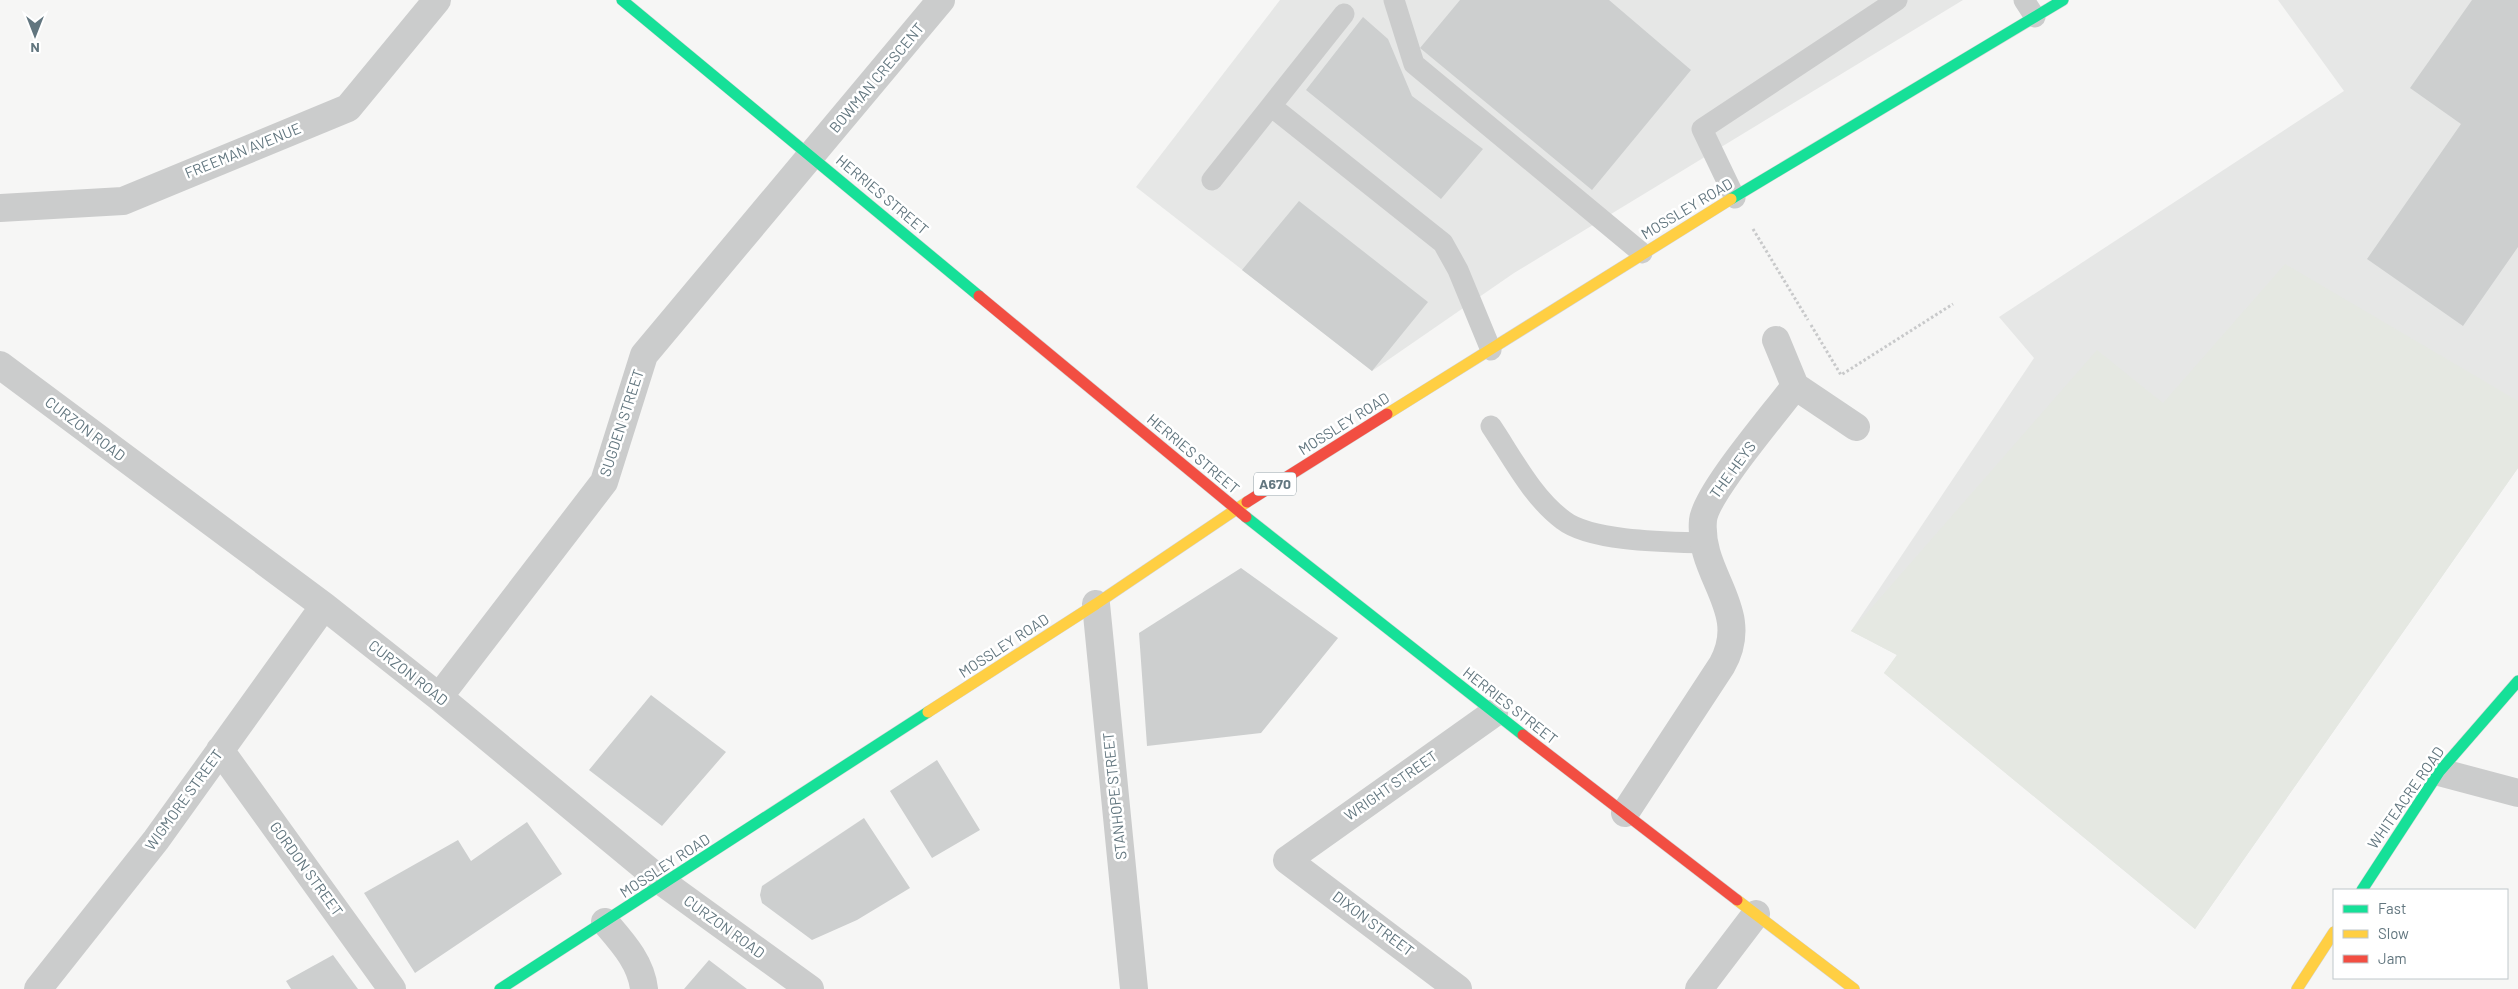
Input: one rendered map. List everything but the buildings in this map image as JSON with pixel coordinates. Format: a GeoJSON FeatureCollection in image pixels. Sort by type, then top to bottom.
{"type":"FeatureCollection","features":[{"type":"Feature","properties":{"kind":"main road","name":"HERRIES STREET"},"geometry":{"type":"LineString","coordinates":[[622,0],[1236,509],[1494,713],[1854,989]]}},
{"type":"Feature","properties":{"kind":"main road","name":"MOSSLEY ROAD"},"geometry":{"type":"LineString","coordinates":[[500,989],[1096,604],[1236,509],[1491,350],[1642,253],[1734,198],[2030,8],[2063,0]]}},
{"type":"Feature","properties":{"kind":"main road","name":"WHITEACRE ROAD"},"geometry":{"type":"LineString","coordinates":[[2363,889],[2439,772],[2518,681]]}},
{"type":"Feature","properties":{"kind":"main road"},"geometry":{"type":"LineString","coordinates":[[2298,989],[2333,934]]}},
{"type":"Feature","properties":{"kind":"street","name":"FREEMAN AVENUE"},"geometry":{"type":"LineString","coordinates":[[0,208],[123,201],[348,108],[437,0]]}},
{"type":"Feature","properties":{"kind":"street","name":"BOWMAN CRESCENT"},"geometry":{"type":"LineString","coordinates":[[812,156],[941,0]]}},
{"type":"Feature","properties":{"kind":"street","name":"SUGDEN STREET"},"geometry":{"type":"LineString","coordinates":[[439,697],[604,482],[644,355],[812,156]]}},
{"type":"Feature","properties":{"kind":"street"},"geometry":{"type":"LineString","coordinates":[[1776,340],[1795,386],[1856,427]]}},
{"type":"Feature","properties":{"kind":"street","name":"CURZON ROAD"},"geometry":{"type":"LineString","coordinates":[[0,365],[324,606],[439,697],[665,884],[810,989]]}},
{"type":"Feature","properties":{"kind":"street","name":"THE HEYS"},"geometry":{"type":"LineString","coordinates":[[1625,813],[1722,665],[1730,648],[1733,630],[1732,617],[1710,568],[1703,520],[1712,497],[1795,386]]}},
{"type":"Feature","properties":{"kind":"street","name":"STANHOPE STREET"},"geometry":{"type":"LineString","coordinates":[[1096,604],[1134,989]]}},
{"type":"Feature","properties":{"kind":"street","name":"WIGMORE STREET"},"geometry":{"type":"LineString","coordinates":[[38,989],[156,840],[324,606]]}},
{"type":"Feature","properties":{"kind":"street","name":"WRIGHT STREET"},"geometry":{"type":"LineString","coordinates":[[1287,860],[1494,713]]}},
{"type":"Feature","properties":{"kind":"street","name":"GORDON STREET"},"geometry":{"type":"LineString","coordinates":[[220,750],[392,989]]}},
{"type":"Feature","properties":{"kind":"street"},"geometry":{"type":"LineString","coordinates":[[2439,772],[2518,793]]}},
{"type":"Feature","properties":{"kind":"street","name":"DIXON STREET"},"geometry":{"type":"LineString","coordinates":[[1287,860],[1458,989]]}},
{"type":"Feature","properties":{"kind":"street"},"geometry":{"type":"LineString","coordinates":[[1699,989],[1756,914]]}},
{"type":"Feature","properties":{"kind":"street"},"geometry":{"type":"LineString","coordinates":[[605,922],[629,950],[642,976],[644,989]]}},
{"type":"Feature","properties":{"kind":"lane"},"geometry":{"type":"LineString","coordinates":[[1394,0],[1414,64],[1642,253]]}},
{"type":"Feature","properties":{"kind":"lane"},"geometry":{"type":"LineString","coordinates":[[1734,198],[1702,129],[1897,0]]}},
{"type":"Feature","properties":{"kind":"lane"},"geometry":{"type":"LineString","coordinates":[[1212,180],[1344,14]]}},
{"type":"Feature","properties":{"kind":"lane"},"geometry":{"type":"LineString","coordinates":[[1271,106],[1443,243],[1458,270],[1491,350]]}},
{"type":"Feature","properties":{"kind":"lane"},"geometry":{"type":"LineString","coordinates":[[1491,426],[1541,500],[1563,521],[1584,530],[1605,535],[1673,542],[1705,543]]}},
{"type":"Feature","properties":{"kind":"path"},"geometry":{"type":"LineString","coordinates":[[1734,198],[1841,375],[1953,304]]}},
{"type":"Feature","properties":{"kind":"shaded area"},"geometry":{"type":"Polygon","coordinates":[[[1280,0],[1963,0],[1514,273],[1372,371],[1136,187],[1280,0]]]}},
{"type":"Feature","properties":{"kind":"shaded area"},"geometry":{"type":"Polygon","coordinates":[[[2278,0],[2518,0],[2518,468],[2195,929],[1884,673],[1897,655],[1851,631],[2034,358],[1999,317],[2344,91],[2278,0]]]}},
{"type":"Feature","properties":{"kind":"shaded area"},"geometry":{"type":"Polygon","coordinates":[[[2285,264],[2518,401],[2518,468],[2195,929],[1884,673],[1897,655],[1851,631],[2097,350],[2163,403],[2285,264]]]}},
{"type":"Feature","properties":{"kind":"traffic: fast"},"geometry":{"type":"LineString","coordinates":[[622,0],[979,296]]}},
{"type":"Feature","properties":{"kind":"traffic: fast"},"geometry":{"type":"LineString","coordinates":[[1731,199],[2063,0]]}},
{"type":"Feature","properties":{"kind":"traffic: fast"},"geometry":{"type":"LineString","coordinates":[[1246,517],[1523,735]]}},
{"type":"Feature","properties":{"kind":"traffic: fast"},"geometry":{"type":"LineString","coordinates":[[2363,889],[2439,772],[2518,681]]}},
{"type":"Feature","properties":{"kind":"traffic: fast"},"geometry":{"type":"LineString","coordinates":[[500,989],[928,712]]}},
{"type":"Feature","properties":{"kind":"traffic: slow"},"geometry":{"type":"LineString","coordinates":[[1387,414],[1731,199]]}},
{"type":"Feature","properties":{"kind":"traffic: slow"},"geometry":{"type":"LineString","coordinates":[[928,712],[1096,604],[1247,502]]}},
{"type":"Feature","properties":{"kind":"traffic: slow"},"geometry":{"type":"LineString","coordinates":[[1737,900],[1854,989]]}},
{"type":"Feature","properties":{"kind":"traffic: slow"},"geometry":{"type":"LineString","coordinates":[[2297,989],[2333,934]]}},
{"type":"Feature","properties":{"kind":"traffic: jam"},"geometry":{"type":"LineString","coordinates":[[979,296],[1246,517]]}},
{"type":"Feature","properties":{"kind":"traffic: jam"},"geometry":{"type":"LineString","coordinates":[[1247,502],[1387,414]]}},
{"type":"Feature","properties":{"kind":"traffic: jam"},"geometry":{"type":"LineString","coordinates":[[1523,735],[1737,900]]}}]}
